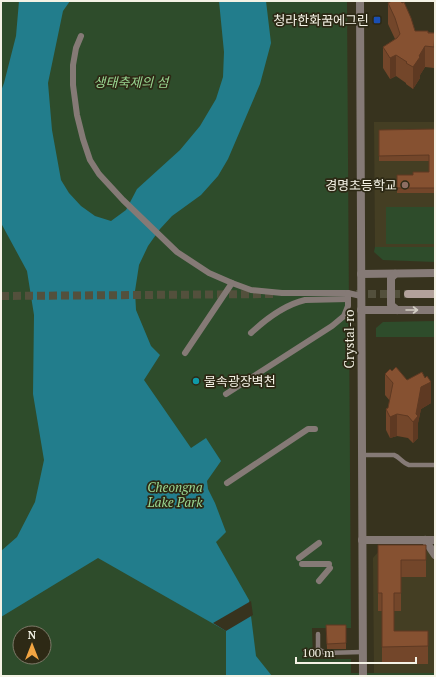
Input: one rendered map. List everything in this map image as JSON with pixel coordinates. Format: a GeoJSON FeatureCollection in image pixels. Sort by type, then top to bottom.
{"type":"FeatureCollection","features":[{"type":"Feature","properties":{"kind":"main road"},"geometry":{"type":"LineString","coordinates":[[408,294],[435,294]]}},
{"type":"Feature","properties":{"kind":"street","name":"Crystal-ro"},"geometry":{"type":"LineString","coordinates":[[360,1],[363,676]]}},
{"type":"Feature","properties":{"kind":"street"},"geometry":{"type":"LineString","coordinates":[[81,36],[76,48],[73,65],[73,85],[77,115],[90,160],[99,174],[123,200],[177,252],[209,273],[251,290],[282,293],[361,296]]}},
{"type":"Feature","properties":{"kind":"street"},"geometry":{"type":"LineString","coordinates":[[361,274],[435,273]]}},
{"type":"Feature","properties":{"kind":"street"},"geometry":{"type":"LineString","coordinates":[[395,274],[391,278],[391,305],[397,310]]}},
{"type":"Feature","properties":{"kind":"street"},"geometry":{"type":"LineString","coordinates":[[185,353],[232,283]]}},
{"type":"Feature","properties":{"kind":"street"},"geometry":{"type":"LineString","coordinates":[[251,333],[262,322],[276,312],[300,301],[348,296]]}},
{"type":"Feature","properties":{"kind":"street"},"geometry":{"type":"LineString","coordinates":[[226,394],[332,326],[344,316],[348,306],[348,296]]}},
{"type":"Feature","properties":{"kind":"street"},"geometry":{"type":"LineString","coordinates":[[361,310],[435,310]]}},
{"type":"Feature","properties":{"kind":"street"},"geometry":{"type":"LineString","coordinates":[[227,483],[308,429],[315,429]]}},
{"type":"Feature","properties":{"kind":"street"},"geometry":{"type":"LineString","coordinates":[[362,540],[435,540]]}},
{"type":"Feature","properties":{"kind":"street"},"geometry":{"type":"LineString","coordinates":[[425,540],[435,556]]}},
{"type":"Feature","properties":{"kind":"street"},"geometry":{"type":"LineString","coordinates":[[299,558],[318,543]]}},
{"type":"Feature","properties":{"kind":"street"},"geometry":{"type":"LineString","coordinates":[[302,564],[329,566],[319,581]]}},
{"type":"Feature","properties":{"kind":"lane"},"geometry":{"type":"LineString","coordinates":[[362,455],[394,455],[398,456],[405,464],[408,465],[435,466]]}},
{"type":"Feature","properties":{"kind":"lane"},"geometry":{"type":"LineString","coordinates":[[318,634],[318,648],[325,653],[362,652]]}},
{"type":"Feature","properties":{"kind":"shaded area","name":"경명초등학교"},"geometry":{"type":"Polygon","coordinates":[[[374,122],[435,122],[435,247],[375,247],[374,122]]]}},
{"type":"Feature","properties":{"kind":"shaded area"},"geometry":{"type":"Polygon","coordinates":[[[379,551],[435,551],[435,673],[374,673],[373,558],[379,551]]]}},
{"type":"Feature","properties":{"kind":"green space","name":"Cheongna Lake Park"},"geometry":{"type":"Polygon","coordinates":[[[1,1],[347,1],[351,628],[312,628],[313,659],[351,659],[351,673],[435,673],[435,676],[1,676],[1,1]]]}},
{"type":"Feature","properties":{"kind":"green space"},"geometry":{"type":"Polygon","coordinates":[[[386,207],[435,207],[435,244],[386,244],[386,207]]]}},
{"type":"Feature","properties":{"kind":"green space"},"geometry":{"type":"Polygon","coordinates":[[[375,247],[435,247],[435,262],[383,260],[374,252],[375,247]]]}},
{"type":"Feature","properties":{"kind":"green space"},"geometry":{"type":"Polygon","coordinates":[[[435,321],[435,337],[376,337],[376,328],[383,322],[435,321]]]}},
{"type":"Feature","properties":{"kind":"water"},"geometry":{"type":"Polygon","coordinates":[[[19,1],[70,1],[63,11],[48,83],[52,130],[61,180],[69,193],[81,206],[95,216],[111,221],[126,210],[137,189],[180,150],[200,126],[216,99],[223,77],[224,52],[219,1],[266,1],[271,43],[260,84],[228,159],[218,176],[201,195],[172,216],[160,229],[148,246],[139,265],[135,291],[136,310],[151,346],[160,355],[144,380],[191,448],[206,438],[221,461],[207,481],[208,489],[226,532],[216,542],[249,600],[256,656],[272,676],[226,676],[226,631],[98,558],[1,617],[1,551],[17,537],[35,502],[44,460],[33,394],[34,315],[27,271],[1,223],[1,91],[16,36],[19,1]]]}},
{"type":"Feature","properties":{"kind":"pier"},"geometry":{"type":"Polygon","coordinates":[[[251,601],[253,615],[226,631],[213,623],[251,601]]]}},
{"type":"Feature","properties":{"kind":"building"},"geometry":{"type":"Polygon","coordinates":[[[392,1],[404,2],[415,31],[428,31],[428,33],[435,33],[434,47],[425,46],[413,67],[396,55],[390,58],[383,47],[397,38],[400,34],[388,3],[392,1]]]}},
{"type":"Feature","properties":{"kind":"building"},"geometry":{"type":"Polygon","coordinates":[[[435,129],[435,188],[397,188],[397,175],[413,175],[413,172],[429,172],[429,155],[379,156],[379,130],[435,129]]]}},
{"type":"Feature","properties":{"kind":"building"},"geometry":{"type":"Polygon","coordinates":[[[396,367],[407,380],[422,372],[425,378],[427,376],[431,382],[421,387],[416,414],[418,416],[413,422],[408,416],[397,414],[390,417],[386,409],[388,408],[393,383],[385,374],[390,369],[392,371],[396,367]]]}},
{"type":"Feature","properties":{"kind":"building"},"geometry":{"type":"Polygon","coordinates":[[[378,545],[426,545],[426,560],[401,560],[401,593],[394,593],[394,631],[428,631],[428,646],[382,647],[382,593],[378,593],[378,545]]]}},
{"type":"Feature","properties":{"kind":"building"},"geometry":{"type":"Polygon","coordinates":[[[326,625],[346,625],[346,643],[327,644],[326,625]]]}},
{"type":"Feature","properties":{"kind":"tunnel"},"geometry":{"type":"LineString","coordinates":[[1,296],[276,294]]}},
{"type":"Feature","properties":{"kind":"tunnel"},"geometry":{"type":"LineString","coordinates":[[356,294],[408,294]]}},
{"type":"Feature","properties":{"kind":"place","name":"청라한화꿈에그린"},"geometry":{"type":"Point","coordinates":[377,20]}},
{"type":"Feature","properties":{"kind":"place","name":"경명초등학교"},"geometry":{"type":"Point","coordinates":[405,185]}},
{"type":"Feature","properties":{"kind":"place","name":"물속광장벽천"},"geometry":{"type":"Point","coordinates":[196,381]}},
{"type":"Feature","properties":{"kind":"park label","name":"생태축제의 섬"},"geometry":{"type":"Point","coordinates":[131,82]}}]}
